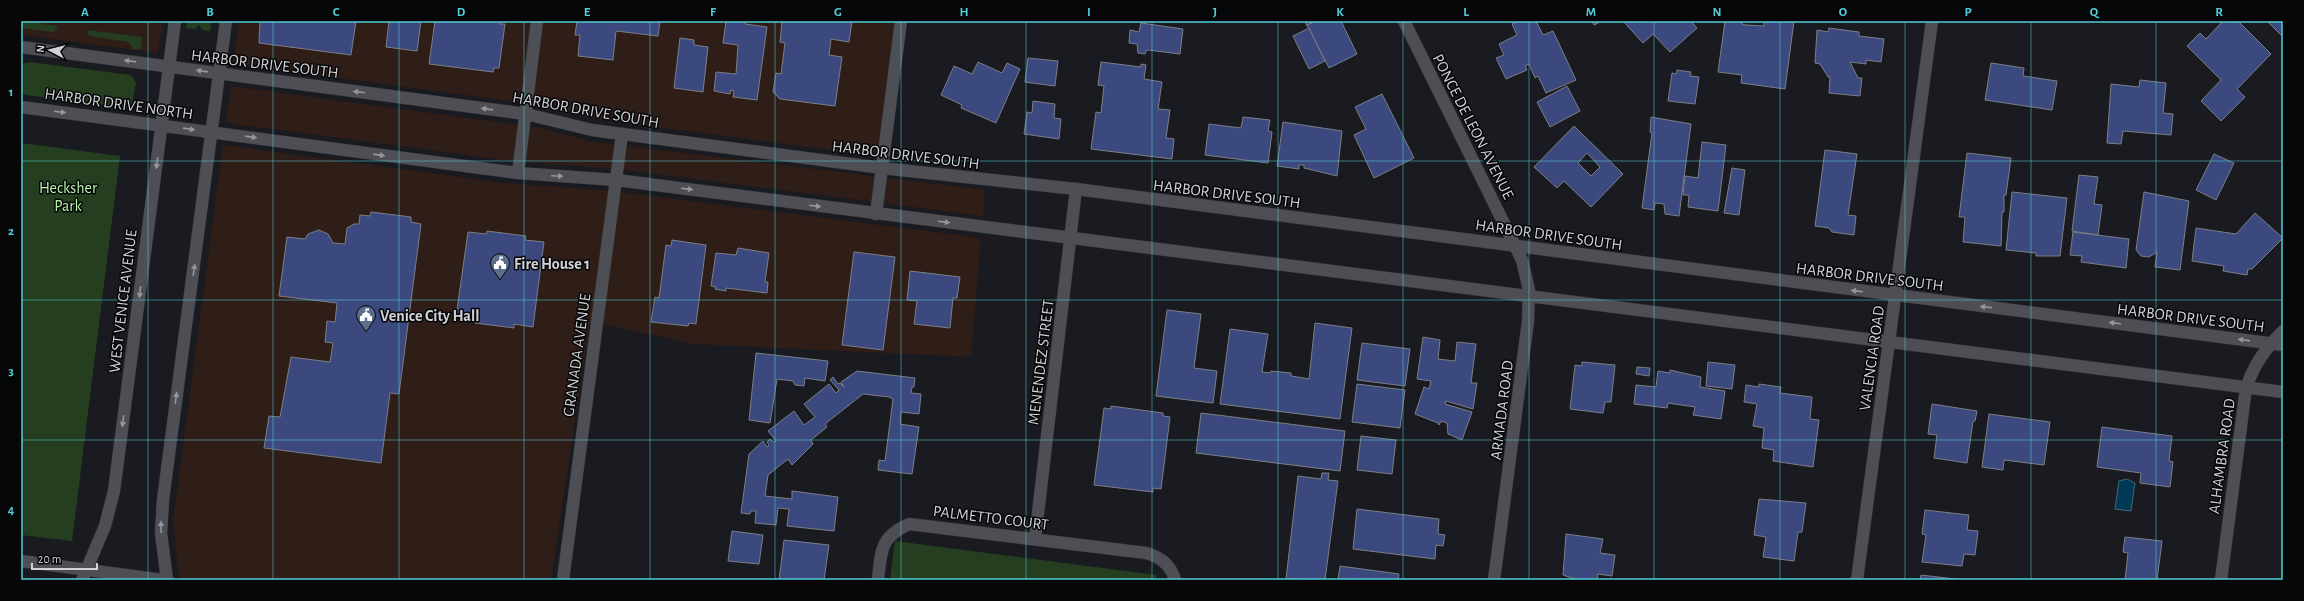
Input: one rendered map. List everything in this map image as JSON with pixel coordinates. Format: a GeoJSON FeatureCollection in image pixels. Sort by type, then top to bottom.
{"type":"FeatureCollection","features":[{"type":"Feature","properties":{"kind":"street","name":"WEST VENICE AVENUE"},"geometry":{"type":"LineString","coordinates":[[82,580],[105,526],[114,491],[175,21]]}},
{"type":"Feature","properties":{"kind":"street"},"geometry":{"type":"LineString","coordinates":[[167,580],[161,533],[161,513],[226,21]]}},
{"type":"Feature","properties":{"kind":"street"},"geometry":{"type":"LineString","coordinates":[[518,173],[537,21]]}},
{"type":"Feature","properties":{"kind":"street"},"geometry":{"type":"LineString","coordinates":[[876,214],[901,21]]}},
{"type":"Feature","properties":{"kind":"street","name":"PONCE DE LEON AVENUE"},"geometry":{"type":"LineString","coordinates":[[1404,21],[1516,246]]}},
{"type":"Feature","properties":{"kind":"street","name":"VALENCIA ROAD"},"geometry":{"type":"LineString","coordinates":[[1857,580],[1932,21]]}},
{"type":"Feature","properties":{"kind":"street"},"geometry":{"type":"LineString","coordinates":[[21,47],[169,67]]}},
{"type":"Feature","properties":{"kind":"street","name":"HARBOR DRIVE SOUTH"},"geometry":{"type":"LineString","coordinates":[[169,67],[526,114],[592,130],[622,134],[882,168],[1076,189],[2277,344]]}},
{"type":"Feature","properties":{"kind":"street","name":"HARBOR DRIVE NORTH"},"geometry":{"type":"LineString","coordinates":[[21,107],[212,132]]}},
{"type":"Feature","properties":{"kind":"street"},"geometry":{"type":"LineString","coordinates":[[212,132],[518,173],[616,180],[2283,392]]}},
{"type":"Feature","properties":{"kind":"street","name":"GRANADA AVENUE"},"geometry":{"type":"LineString","coordinates":[[562,580],[622,134]]}},
{"type":"Feature","properties":{"kind":"street","name":"MENENDEZ STREET"},"geometry":{"type":"LineString","coordinates":[[1035,538],[1076,189]]}},
{"type":"Feature","properties":{"kind":"street","name":"ARMADA ROAD"},"geometry":{"type":"LineString","coordinates":[[1494,580],[1530,297],[1526,270],[1516,246]]}},
{"type":"Feature","properties":{"kind":"street","name":"ALHAMBRA ROAD"},"geometry":{"type":"LineString","coordinates":[[2221,580],[2246,388],[2255,364],[2277,344],[2283,331]]}},
{"type":"Feature","properties":{"kind":"street","name":"PALMETTO COURT"},"geometry":{"type":"LineString","coordinates":[[878,580],[883,545],[890,535],[909,524],[1035,538],[1138,552],[1161,559],[1171,570],[1175,580]]}},
{"type":"Feature","properties":{"kind":"street"},"geometry":{"type":"LineString","coordinates":[[21,562],[87,569],[163,580]]}},
{"type":"Feature","properties":{"kind":"shaded area"},"geometry":{"type":"Polygon","coordinates":[[[21,21],[163,21],[158,53],[21,35],[21,21]]]}},
{"type":"Feature","properties":{"kind":"shaded area"},"geometry":{"type":"Polygon","coordinates":[[[239,21],[904,21],[884,157],[595,119],[540,105],[233,64],[239,21]]]}},
{"type":"Feature","properties":{"kind":"shaded area"},"geometry":{"type":"Polygon","coordinates":[[[231,86],[541,128],[589,141],[985,190],[983,216],[617,169],[520,162],[226,123],[231,86]]]}},
{"type":"Feature","properties":{"kind":"shaded area"},"geometry":{"type":"Polygon","coordinates":[[[223,145],[505,183],[614,191],[981,238],[971,357],[692,344],[590,321],[551,580],[179,580],[173,521],[223,145]]]}},
{"type":"Feature","properties":{"kind":"green space"},"geometry":{"type":"Polygon","coordinates":[[[21,21],[41,21],[41,24],[58,26],[53,32],[21,28],[21,21]]]}},
{"type":"Feature","properties":{"kind":"green space"},"geometry":{"type":"Polygon","coordinates":[[[187,21],[211,21],[210,31],[202,30],[199,25],[195,29],[186,28],[187,21]]]}},
{"type":"Feature","properties":{"kind":"green space"},"geometry":{"type":"Polygon","coordinates":[[[87,30],[142,37],[141,49],[133,49],[129,42],[89,36],[87,30]]]}},
{"type":"Feature","properties":{"kind":"green space"},"geometry":{"type":"Polygon","coordinates":[[[29,62],[131,75],[136,83],[132,104],[127,108],[26,95],[21,92],[21,64],[29,62]]]}},
{"type":"Feature","properties":{"kind":"green space","name":"Hecksher Park"},"geometry":{"type":"Polygon","coordinates":[[[21,143],[120,156],[72,541],[21,535],[21,143]]]}},
{"type":"Feature","properties":{"kind":"green space"},"geometry":{"type":"Polygon","coordinates":[[[895,541],[1157,575],[1156,580],[890,580],[895,541]]]}},
{"type":"Feature","properties":{"kind":"water"},"geometry":{"type":"Polygon","coordinates":[[[2127,479],[2135,483],[2131,511],[2115,509],[2119,481],[2127,479]]]}},
{"type":"Feature","properties":{"kind":"building"},"geometry":{"type":"Polygon","coordinates":[[[260,21],[356,21],[351,55],[259,43],[260,21]]]}},
{"type":"Feature","properties":{"kind":"building"},"geometry":{"type":"Polygon","coordinates":[[[389,21],[421,21],[417,51],[386,47],[389,21]]]}},
{"type":"Feature","properties":{"kind":"building"},"geometry":{"type":"Polygon","coordinates":[[[435,21],[500,21],[500,24],[505,24],[499,68],[494,68],[493,72],[429,64],[435,21]]]}},
{"type":"Feature","properties":{"kind":"building"},"geometry":{"type":"Polygon","coordinates":[[[577,21],[660,21],[658,36],[616,31],[613,60],[578,56],[580,35],[575,35],[577,21]]]}},
{"type":"Feature","properties":{"kind":"building"},"geometry":{"type":"Polygon","coordinates":[[[726,21],[746,21],[745,24],[767,27],[757,100],[733,97],[734,91],[731,90],[730,94],[714,91],[716,72],[736,74],[738,45],[723,43],[726,21]]]}},
{"type":"Feature","properties":{"kind":"building"},"geometry":{"type":"Polygon","coordinates":[[[782,21],[852,21],[849,42],[831,39],[829,55],[842,57],[835,106],[780,99],[773,92],[776,73],[781,74],[785,43],[780,42],[782,21]]]}},
{"type":"Feature","properties":{"kind":"building"},"geometry":{"type":"Polygon","coordinates":[[[1305,21],[1315,21],[1307,26],[1305,21]]]}},
{"type":"Feature","properties":{"kind":"building"},"geometry":{"type":"Polygon","coordinates":[[[1316,21],[1341,21],[1357,54],[1329,68],[1307,25],[1316,21]]]}},
{"type":"Feature","properties":{"kind":"building"},"geometry":{"type":"Polygon","coordinates":[[[1519,21],[1536,21],[1543,35],[1553,31],[1576,80],[1546,93],[1538,76],[1535,78],[1529,64],[1525,66],[1527,70],[1506,79],[1496,58],[1504,55],[1499,44],[1517,35],[1512,24],[1519,21]]]}},
{"type":"Feature","properties":{"kind":"building"},"geometry":{"type":"Polygon","coordinates":[[[1592,21],[1602,21],[1594,25],[1592,21]]]}},
{"type":"Feature","properties":{"kind":"building"},"geometry":{"type":"Polygon","coordinates":[[[1623,21],[1691,21],[1697,28],[1670,52],[1653,34],[1643,43],[1623,21]]]}},
{"type":"Feature","properties":{"kind":"building"},"geometry":{"type":"Polygon","coordinates":[[[1725,21],[1742,21],[1742,24],[1746,25],[1764,26],[1764,21],[1794,21],[1785,89],[1741,83],[1742,75],[1718,72],[1725,21]]]}},
{"type":"Feature","properties":{"kind":"building"},"geometry":{"type":"Polygon","coordinates":[[[2223,21],[2238,21],[2271,54],[2237,89],[2245,97],[2221,121],[2201,101],[2221,80],[2187,46],[2200,33],[2206,39],[2223,21]]]}},
{"type":"Feature","properties":{"kind":"building"},"geometry":{"type":"Polygon","coordinates":[[[2267,21],[2283,21],[2283,37],[2267,21]]]}},
{"type":"Feature","properties":{"kind":"building"},"geometry":{"type":"Polygon","coordinates":[[[1141,23],[1183,29],[1180,54],[1148,50],[1145,54],[1138,53],[1137,44],[1129,43],[1130,30],[1139,32],[1141,23]]]}},
{"type":"Feature","properties":{"kind":"building"},"geometry":{"type":"Polygon","coordinates":[[[1309,28],[1325,61],[1309,69],[1293,36],[1309,28]]]}},
{"type":"Feature","properties":{"kind":"building"},"geometry":{"type":"Polygon","coordinates":[[[1829,28],[1859,32],[1859,36],[1884,39],[1881,62],[1866,60],[1866,64],[1850,62],[1858,78],[1862,78],[1860,96],[1829,93],[1830,77],[1828,77],[1820,64],[1815,63],[1817,30],[1828,32],[1829,28]]]}},
{"type":"Feature","properties":{"kind":"building"},"geometry":{"type":"Polygon","coordinates":[[[680,38],[694,40],[694,45],[708,47],[703,92],[674,88],[680,38]]]}},
{"type":"Feature","properties":{"kind":"building"},"geometry":{"type":"Polygon","coordinates":[[[1028,58],[1058,61],[1055,86],[1025,82],[1028,58]]]}},
{"type":"Feature","properties":{"kind":"building"},"geometry":{"type":"Polygon","coordinates":[[[978,62],[1002,73],[1007,63],[1020,69],[996,123],[961,108],[962,105],[941,95],[954,66],[972,74],[978,62]]]}},
{"type":"Feature","properties":{"kind":"building"},"geometry":{"type":"Polygon","coordinates":[[[1101,62],[1141,67],[1141,64],[1146,65],[1144,79],[1162,82],[1158,109],[1170,110],[1166,138],[1174,139],[1172,159],[1091,149],[1096,112],[1101,113],[1104,86],[1098,85],[1101,62]]]}},
{"type":"Feature","properties":{"kind":"building"},"geometry":{"type":"Polygon","coordinates":[[[1991,63],[2024,68],[2023,76],[2057,81],[2052,110],[1985,100],[1991,63]]]}},
{"type":"Feature","properties":{"kind":"building"},"geometry":{"type":"Polygon","coordinates":[[[1677,70],[1691,72],[1690,76],[1699,77],[1695,104],[1668,101],[1672,73],[1676,74],[1677,70]]]}},
{"type":"Feature","properties":{"kind":"building"},"geometry":{"type":"Polygon","coordinates":[[[2140,80],[2166,83],[2163,113],[2173,114],[2171,135],[2123,131],[2121,144],[2107,143],[2111,84],[2139,87],[2140,80]]]}},
{"type":"Feature","properties":{"kind":"building"},"geometry":{"type":"Polygon","coordinates":[[[1567,86],[1580,111],[1550,127],[1537,102],[1567,86]]]}},
{"type":"Feature","properties":{"kind":"building"},"geometry":{"type":"Polygon","coordinates":[[[1382,94],[1414,158],[1374,178],[1354,135],[1366,129],[1355,107],[1382,94]]]}},
{"type":"Feature","properties":{"kind":"building"},"geometry":{"type":"Polygon","coordinates":[[[1033,101],[1055,104],[1054,118],[1061,119],[1059,139],[1024,134],[1027,112],[1032,113],[1033,101]]]}},
{"type":"Feature","properties":{"kind":"building"},"geometry":{"type":"Polygon","coordinates":[[[1243,117],[1270,120],[1268,131],[1272,132],[1268,163],[1205,155],[1209,124],[1241,128],[1243,117]]]}},
{"type":"Feature","properties":{"kind":"building"},"geometry":{"type":"Polygon","coordinates":[[[1651,117],[1691,124],[1679,216],[1665,214],[1664,204],[1655,203],[1654,210],[1642,208],[1652,133],[1650,132],[1651,117]]]}},
{"type":"Feature","properties":{"kind":"building"},"geometry":{"type":"Polygon","coordinates":[[[1283,122],[1342,131],[1337,176],[1304,168],[1304,165],[1299,165],[1299,169],[1277,166],[1283,122]]]}},
{"type":"Feature","properties":{"kind":"building"},"geometry":{"type":"Polygon","coordinates":[[[1574,126],[1623,174],[1591,207],[1564,181],[1557,188],[1534,167],[1574,126]],[[1587,153],[1578,163],[1591,176],[1600,167],[1587,153]]]}},
{"type":"Feature","properties":{"kind":"building"},"geometry":{"type":"Polygon","coordinates":[[[1702,142],[1726,145],[1718,211],[1688,207],[1689,195],[1683,195],[1685,176],[1698,178],[1702,142]]]}},
{"type":"Feature","properties":{"kind":"building"},"geometry":{"type":"Polygon","coordinates":[[[1825,150],[1857,154],[1848,215],[1856,216],[1854,235],[1832,232],[1829,228],[1815,226],[1825,150]]]}},
{"type":"Feature","properties":{"kind":"building"},"geometry":{"type":"Polygon","coordinates":[[[1967,153],[2011,158],[2006,195],[2004,195],[2004,212],[2002,212],[2001,246],[1963,242],[1965,217],[1959,217],[1967,153]]]}},
{"type":"Feature","properties":{"kind":"building"},"geometry":{"type":"Polygon","coordinates":[[[2214,154],[2234,163],[2216,200],[2196,190],[2214,154]]]}},
{"type":"Feature","properties":{"kind":"building"},"geometry":{"type":"Polygon","coordinates":[[[1732,168],[1745,170],[1739,215],[1724,213],[1732,168]]]}},
{"type":"Feature","properties":{"kind":"building"},"geometry":{"type":"Polygon","coordinates":[[[2079,175],[2098,177],[2094,204],[2102,205],[2098,235],[2072,231],[2079,175]]]}},
{"type":"Feature","properties":{"kind":"building"},"geometry":{"type":"Polygon","coordinates":[[[2012,192],[2067,198],[2060,256],[2036,256],[2036,253],[2006,250],[2012,192]]]}},
{"type":"Feature","properties":{"kind":"building"},"geometry":{"type":"Polygon","coordinates":[[[2144,192],[2189,201],[2180,270],[2155,267],[2157,252],[2149,257],[2141,256],[2136,250],[2144,192]]]}},
{"type":"Feature","properties":{"kind":"building","name":"Venice City Hall"},"geometry":{"type":"Polygon","coordinates":[[[371,212],[411,217],[411,222],[421,224],[399,394],[390,393],[381,463],[264,448],[269,416],[280,417],[291,357],[330,362],[333,343],[325,342],[327,321],[335,322],[337,303],[279,296],[287,237],[305,239],[308,234],[319,230],[328,234],[333,243],[345,244],[347,228],[354,224],[359,224],[360,215],[370,216],[371,212]]]}},
{"type":"Feature","properties":{"kind":"building"},"geometry":{"type":"Polygon","coordinates":[[[2255,213],[2283,238],[2252,269],[2248,269],[2247,275],[2223,271],[2224,266],[2192,261],[2196,228],[2236,234],[2255,213]]]}},
{"type":"Feature","properties":{"kind":"building","name":"Fire House 1"},"geometry":{"type":"Polygon","coordinates":[[[487,231],[526,236],[525,240],[544,242],[533,327],[514,324],[514,328],[475,323],[476,319],[456,317],[468,232],[487,234],[487,231]]]}},
{"type":"Feature","properties":{"kind":"building"},"geometry":{"type":"Polygon","coordinates":[[[2073,232],[2129,239],[2126,268],[2081,262],[2082,256],[2070,255],[2073,232]]]}},
{"type":"Feature","properties":{"kind":"building"},"geometry":{"type":"Polygon","coordinates":[[[672,240],[706,245],[696,324],[689,323],[688,326],[651,322],[655,297],[659,298],[666,245],[671,246],[672,240]]]}},
{"type":"Feature","properties":{"kind":"building"},"geometry":{"type":"Polygon","coordinates":[[[738,248],[769,253],[765,282],[768,282],[767,293],[726,288],[726,291],[715,289],[716,287],[711,286],[716,253],[736,255],[738,248]]]}},
{"type":"Feature","properties":{"kind":"building"},"geometry":{"type":"Polygon","coordinates":[[[854,252],[895,257],[883,350],[842,345],[854,252]]]}},
{"type":"Feature","properties":{"kind":"building"},"geometry":{"type":"Polygon","coordinates":[[[910,271],[960,277],[957,298],[953,298],[950,328],[914,324],[917,301],[907,300],[910,271]]]}},
{"type":"Feature","properties":{"kind":"building"},"geometry":{"type":"Polygon","coordinates":[[[1167,310],[1201,314],[1194,368],[1217,371],[1213,403],[1156,396],[1167,310]]]}},
{"type":"Feature","properties":{"kind":"building"},"geometry":{"type":"Polygon","coordinates":[[[1315,323],[1352,328],[1340,419],[1220,404],[1230,329],[1268,334],[1262,372],[1270,373],[1271,371],[1291,373],[1291,376],[1309,379],[1315,323]]]}},
{"type":"Feature","properties":{"kind":"building"},"geometry":{"type":"Polygon","coordinates":[[[1423,337],[1440,340],[1438,359],[1455,361],[1457,342],[1476,344],[1471,383],[1477,383],[1473,409],[1446,401],[1445,404],[1472,412],[1462,440],[1448,434],[1447,423],[1441,421],[1439,425],[1438,423],[1415,414],[1424,387],[1429,389],[1431,381],[1417,379],[1423,337]]]}},
{"type":"Feature","properties":{"kind":"building"},"geometry":{"type":"Polygon","coordinates":[[[1362,343],[1410,349],[1405,386],[1357,380],[1362,343]]]}},
{"type":"Feature","properties":{"kind":"building"},"geometry":{"type":"Polygon","coordinates":[[[756,353],[828,361],[825,381],[805,378],[804,386],[795,385],[793,381],[777,379],[770,423],[749,420],[756,353]]]}},
{"type":"Feature","properties":{"kind":"building"},"geometry":{"type":"Polygon","coordinates":[[[1582,362],[1615,365],[1611,402],[1605,402],[1603,413],[1570,409],[1575,365],[1582,366],[1582,362]]]}},
{"type":"Feature","properties":{"kind":"building"},"geometry":{"type":"Polygon","coordinates":[[[1708,362],[1735,365],[1732,389],[1706,386],[1708,362]]]}},
{"type":"Feature","properties":{"kind":"building"},"geometry":{"type":"Polygon","coordinates":[[[1637,367],[1650,368],[1649,376],[1636,374],[1637,367]]]}},
{"type":"Feature","properties":{"kind":"building"},"geometry":{"type":"Polygon","coordinates":[[[1670,370],[1701,377],[1700,387],[1725,391],[1721,419],[1693,415],[1695,407],[1668,403],[1667,408],[1634,404],[1636,385],[1656,387],[1658,371],[1670,373],[1670,370]]]}},
{"type":"Feature","properties":{"kind":"building"},"geometry":{"type":"Polygon","coordinates":[[[857,371],[915,378],[914,387],[912,387],[911,393],[921,394],[919,414],[901,412],[900,424],[919,427],[912,474],[878,470],[879,460],[885,461],[893,399],[889,397],[863,394],[825,424],[827,427],[811,440],[813,444],[792,465],[788,459],[768,475],[765,496],[792,499],[792,491],[838,497],[834,531],[787,526],[789,509],[778,508],[776,525],[755,523],[756,511],[751,511],[750,514],[741,513],[749,454],[763,441],[767,447],[769,445],[767,442],[770,439],[773,442],[776,441],[768,431],[794,411],[804,425],[815,417],[804,404],[829,384],[836,393],[839,390],[830,380],[833,377],[838,384],[840,383],[844,387],[841,382],[857,371]]]}},
{"type":"Feature","properties":{"kind":"building"},"geometry":{"type":"Polygon","coordinates":[[[1357,384],[1405,390],[1400,428],[1352,422],[1357,384]]]}},
{"type":"Feature","properties":{"kind":"building"},"geometry":{"type":"Polygon","coordinates":[[[1759,384],[1781,387],[1780,393],[1812,397],[1810,419],[1819,420],[1813,467],[1773,461],[1774,450],[1762,448],[1764,428],[1753,426],[1757,404],[1744,402],[1746,385],[1759,387],[1759,384]]]}},
{"type":"Feature","properties":{"kind":"building"},"geometry":{"type":"Polygon","coordinates":[[[1932,404],[1977,411],[1975,421],[1973,421],[1967,463],[1934,458],[1937,435],[1928,434],[1932,404]]]}},
{"type":"Feature","properties":{"kind":"building"},"geometry":{"type":"Polygon","coordinates":[[[1111,406],[1163,413],[1163,416],[1170,417],[1161,489],[1153,488],[1153,492],[1094,485],[1104,408],[1111,409],[1111,406]]]}},
{"type":"Feature","properties":{"kind":"building"},"geometry":{"type":"Polygon","coordinates":[[[1201,413],[1345,431],[1340,471],[1196,453],[1201,413]]]}},
{"type":"Feature","properties":{"kind":"building"},"geometry":{"type":"Polygon","coordinates":[[[1989,414],[2050,422],[2044,465],[2004,460],[2003,470],[1982,467],[1989,414]]]}},
{"type":"Feature","properties":{"kind":"building"},"geometry":{"type":"Polygon","coordinates":[[[2102,427],[2172,436],[2169,461],[2173,462],[2170,487],[2140,483],[2141,473],[2097,467],[2102,427]]]}},
{"type":"Feature","properties":{"kind":"building"},"geometry":{"type":"Polygon","coordinates":[[[1361,436],[1396,440],[1392,474],[1357,470],[1361,436]]]}},
{"type":"Feature","properties":{"kind":"building"},"geometry":{"type":"Polygon","coordinates":[[[1322,473],[1329,473],[1328,480],[1338,481],[1325,580],[1286,579],[1298,476],[1321,479],[1322,473]]]}},
{"type":"Feature","properties":{"kind":"building"},"geometry":{"type":"Polygon","coordinates":[[[1759,499],[1806,503],[1802,532],[1798,532],[1794,561],[1763,557],[1766,537],[1754,535],[1759,499]]]}},
{"type":"Feature","properties":{"kind":"building"},"geometry":{"type":"Polygon","coordinates":[[[1357,509],[1439,519],[1438,534],[1445,535],[1443,546],[1436,545],[1435,559],[1353,549],[1357,509]]]}},
{"type":"Feature","properties":{"kind":"building"},"geometry":{"type":"Polygon","coordinates":[[[1925,510],[1969,515],[1967,530],[1978,531],[1975,555],[1964,554],[1962,566],[1922,562],[1926,535],[1922,534],[1925,510]]]}},
{"type":"Feature","properties":{"kind":"building"},"geometry":{"type":"Polygon","coordinates":[[[732,531],[763,535],[759,564],[728,561],[732,531]]]}},
{"type":"Feature","properties":{"kind":"building"},"geometry":{"type":"Polygon","coordinates":[[[1566,534],[1603,539],[1600,553],[1615,555],[1612,576],[1598,574],[1597,580],[1578,580],[1563,575],[1566,534]]]}},
{"type":"Feature","properties":{"kind":"building"},"geometry":{"type":"Polygon","coordinates":[[[2125,537],[2162,541],[2157,580],[2125,580],[2128,553],[2123,552],[2125,537]]]}},
{"type":"Feature","properties":{"kind":"building"},"geometry":{"type":"Polygon","coordinates":[[[784,540],[829,545],[824,580],[779,580],[784,540]]]}},
{"type":"Feature","properties":{"kind":"building"},"geometry":{"type":"Polygon","coordinates":[[[1340,566],[1399,574],[1398,580],[1338,580],[1340,566]]]}},
{"type":"Feature","properties":{"kind":"building"},"geometry":{"type":"Polygon","coordinates":[[[1921,575],[1963,580],[1920,580],[1921,575]]]}},
{"type":"Feature","properties":{"kind":"place","name":"Fire House 1"},"geometry":{"type":"Point","coordinates":[500,280]}},
{"type":"Feature","properties":{"kind":"place","name":"Venice City Hall"},"geometry":{"type":"Point","coordinates":[366,332]}}]}
